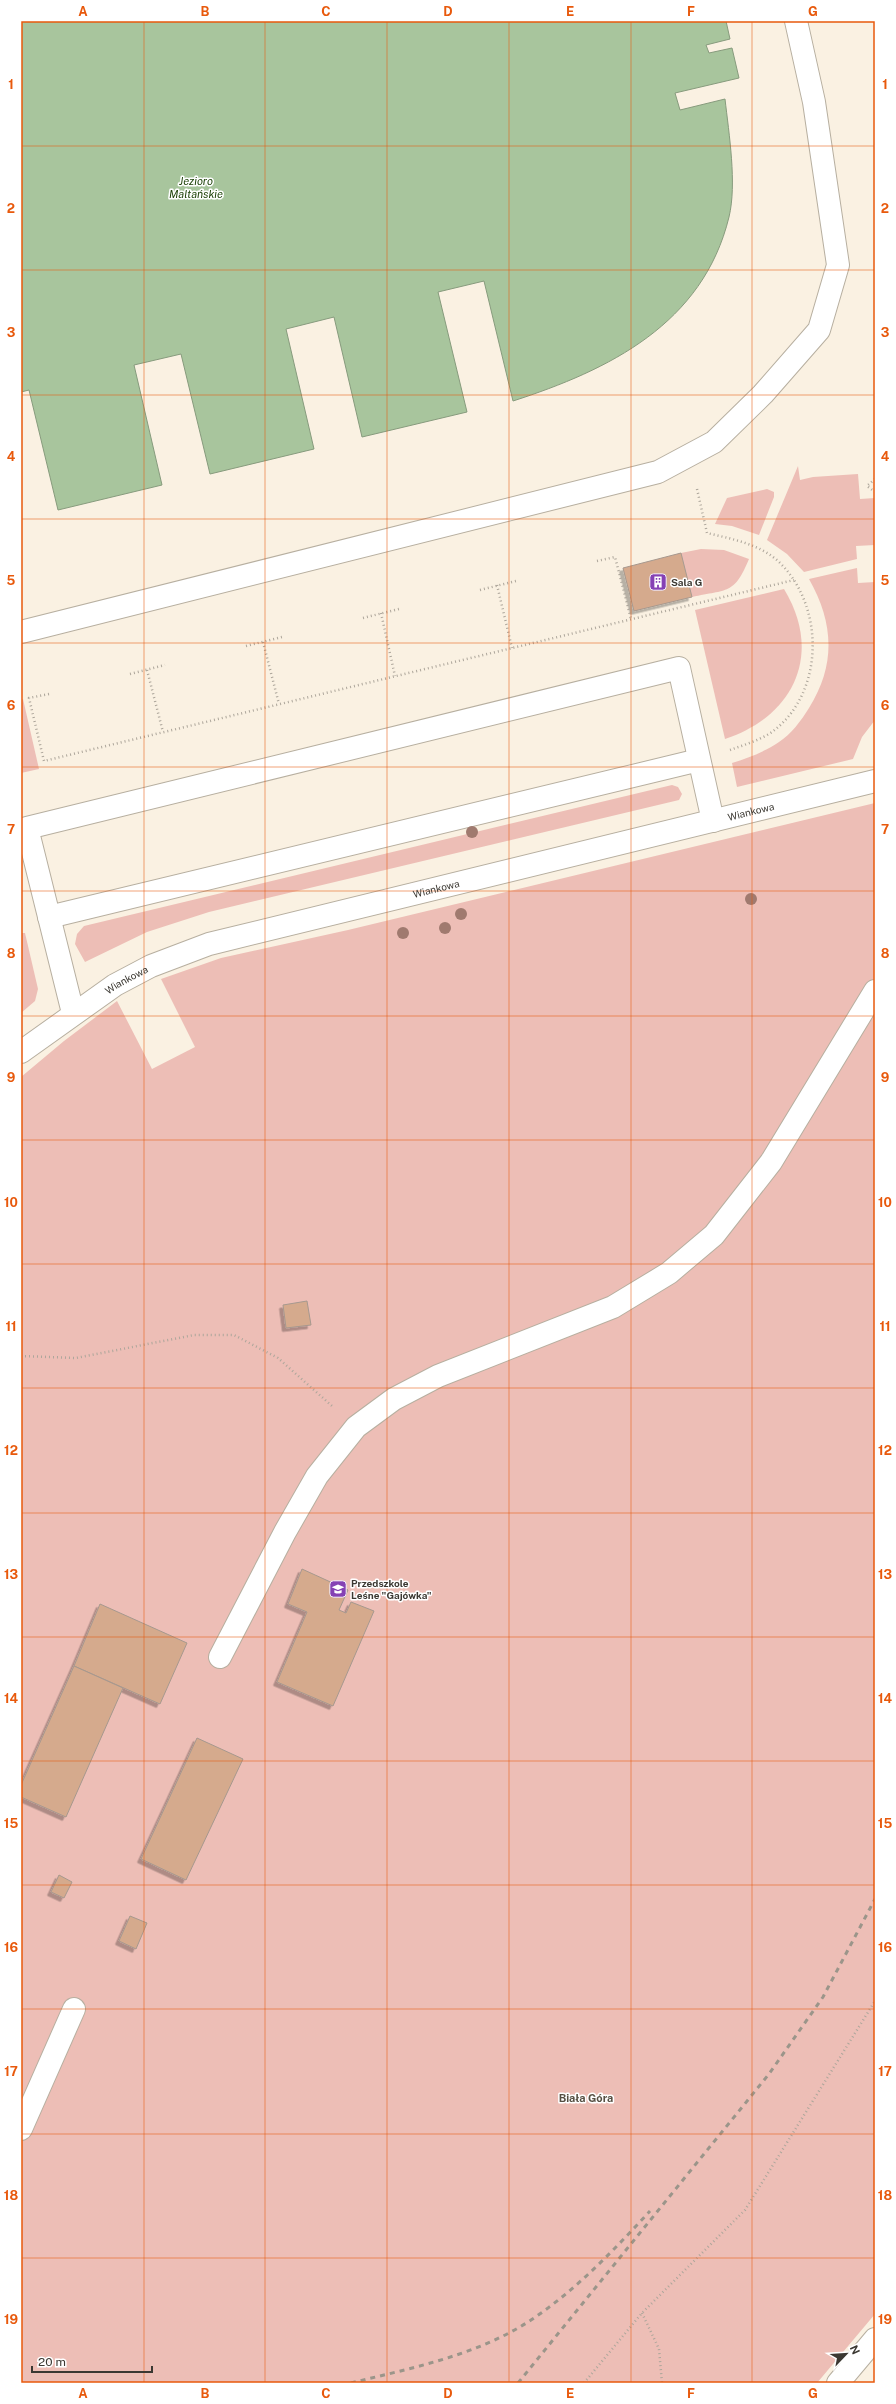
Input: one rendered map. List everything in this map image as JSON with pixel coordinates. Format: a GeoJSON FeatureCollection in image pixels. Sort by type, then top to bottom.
{"type":"FeatureCollection","features":[{"type":"Feature","properties":{"kind":"lane"},"geometry":{"type":"LineString","coordinates":[[21,632],[658,472],[714,442],[763,394],[819,330],[838,265],[814,102],[796,21]]}},
{"type":"Feature","properties":{"kind":"lane"},"geometry":{"type":"LineString","coordinates":[[73,1013],[27,828],[679,668],[713,821]]}},
{"type":"Feature","properties":{"kind":"lane"},"geometry":{"type":"LineString","coordinates":[[49,917],[699,760]]}},
{"type":"Feature","properties":{"kind":"lane","name":"Wiankowa"},"geometry":{"type":"LineString","coordinates":[[21,1052],[73,1013],[115,985],[151,966],[209,944],[875,781]]}},
{"type":"Feature","properties":{"kind":"lane"},"geometry":{"type":"LineString","coordinates":[[220,1657],[285,1532],[317,1476],[356,1427],[394,1399],[438,1376],[613,1307],[669,1273],[714,1235],[771,1162],[875,991]]}},
{"type":"Feature","properties":{"kind":"lane"},"geometry":{"type":"LineString","coordinates":[[21,2129],[74,2009]]}},
{"type":"Feature","properties":{"kind":"lane"},"geometry":{"type":"LineString","coordinates":[[838,2383],[875,2339]]}},
{"type":"Feature","properties":{"kind":"path"},"geometry":{"type":"LineString","coordinates":[[690,455],[707,533],[758,547],[778,562],[794,580],[808,612],[814,646],[810,675],[800,698],[772,732],[751,743],[699,760]]}},
{"type":"Feature","properties":{"kind":"path"},"geometry":{"type":"LineString","coordinates":[[875,479],[867,486],[875,492]]}},
{"type":"Feature","properties":{"kind":"path"},"geometry":{"type":"LineString","coordinates":[[597,561],[615,557],[631,619]]}},
{"type":"Feature","properties":{"kind":"path"},"geometry":{"type":"LineString","coordinates":[[49,694],[29,698],[44,761],[794,580]]}},
{"type":"Feature","properties":{"kind":"path"},"geometry":{"type":"LineString","coordinates":[[480,590],[516,581]]}},
{"type":"Feature","properties":{"kind":"path"},"geometry":{"type":"LineString","coordinates":[[497,585],[512,648]]}},
{"type":"Feature","properties":{"kind":"path"},"geometry":{"type":"LineString","coordinates":[[363,618],[399,609]]}},
{"type":"Feature","properties":{"kind":"path"},"geometry":{"type":"LineString","coordinates":[[381,613],[395,676]]}},
{"type":"Feature","properties":{"kind":"path"},"geometry":{"type":"LineString","coordinates":[[246,646],[282,637]]}},
{"type":"Feature","properties":{"kind":"path"},"geometry":{"type":"LineString","coordinates":[[264,642],[279,704]]}},
{"type":"Feature","properties":{"kind":"path"},"geometry":{"type":"LineString","coordinates":[[130,674],[165,665]]}},
{"type":"Feature","properties":{"kind":"path"},"geometry":{"type":"LineString","coordinates":[[148,670],[163,732]]}},
{"type":"Feature","properties":{"kind":"path"},"geometry":{"type":"LineString","coordinates":[[21,1356],[76,1358],[194,1335],[234,1335],[278,1358],[356,1427]]}},
{"type":"Feature","properties":{"kind":"path"},"geometry":{"type":"LineString","coordinates":[[584,2383],[642,2313],[745,2210],[875,2001]]}},
{"type":"Feature","properties":{"kind":"path"},"geometry":{"type":"LineString","coordinates":[[642,2313],[658,2349],[662,2383]]}},
{"type":"Feature","properties":{"kind":"shaded area"},"geometry":{"type":"Polygon","coordinates":[[[798,466],[800,480],[813,477],[858,474],[860,499],[875,498],[875,545],[856,546],[857,559],[804,572],[787,554],[767,540],[798,466]]]}},
{"type":"Feature","properties":{"kind":"shaded area"},"geometry":{"type":"Polygon","coordinates":[[[767,489],[774,492],[774,497],[759,535],[732,526],[715,524],[727,498],[767,489]]]}},
{"type":"Feature","properties":{"kind":"shaded area"},"geometry":{"type":"Polygon","coordinates":[[[701,549],[724,550],[749,559],[744,571],[734,585],[722,591],[692,597],[681,553],[701,549]]]}},
{"type":"Feature","properties":{"kind":"shaded area"},"geometry":{"type":"Polygon","coordinates":[[[857,568],[858,583],[875,582],[875,720],[862,737],[853,759],[737,787],[732,763],[762,752],[788,735],[809,708],[818,692],[824,676],[828,644],[827,628],[817,595],[809,579],[857,568]]]}},
{"type":"Feature","properties":{"kind":"shaded area"},"geometry":{"type":"Polygon","coordinates":[[[784,589],[796,613],[801,636],[801,659],[795,679],[785,698],[769,715],[749,729],[725,739],[695,610],[784,589]]]}},
{"type":"Feature","properties":{"kind":"shaded area"},"geometry":{"type":"Polygon","coordinates":[[[23,699],[39,769],[21,773],[21,700],[23,699]]]}},
{"type":"Feature","properties":{"kind":"shaded area"},"geometry":{"type":"Polygon","coordinates":[[[672,785],[678,787],[682,794],[679,800],[209,912],[147,932],[85,962],[75,944],[77,934],[84,926],[672,785]]]}},
{"type":"Feature","properties":{"kind":"shaded area"},"geometry":{"type":"Polygon","coordinates":[[[875,803],[875,2314],[817,2383],[21,2383],[21,1077],[64,1041],[117,1001],[152,1069],[195,1047],[161,979],[221,958],[348,930],[875,803]]]}},
{"type":"Feature","properties":{"kind":"shaded area"},"geometry":{"type":"Polygon","coordinates":[[[21,933],[25,933],[38,989],[35,1001],[21,1013],[21,933]]]}},
{"type":"Feature","properties":{"kind":"water","name":"Jezioro Maltańskie"},"geometry":{"type":"Polygon","coordinates":[[[21,21],[726,21],[730,39],[706,45],[709,53],[732,48],[739,78],[675,93],[680,110],[725,99],[732,174],[729,217],[716,254],[698,287],[675,314],[647,338],[617,357],[584,374],[549,389],[513,401],[484,281],[438,292],[467,412],[362,437],[334,317],[286,329],[314,449],[210,474],[181,354],[134,365],[162,485],[58,510],[29,390],[21,392],[21,21]]]}},
{"type":"Feature","properties":{"kind":"building","name":"Sala G"},"geometry":{"type":"Polygon","coordinates":[[[681,553],[692,597],[634,611],[623,568],[681,553]]]}},
{"type":"Feature","properties":{"kind":"building"},"geometry":{"type":"Polygon","coordinates":[[[307,1301],[311,1325],[286,1328],[283,1305],[307,1301]]]}},
{"type":"Feature","properties":{"kind":"building"},"geometry":{"type":"Polygon","coordinates":[[[302,1569],[348,1590],[339,1610],[346,1613],[351,1602],[374,1611],[333,1706],[277,1682],[307,1612],[288,1604],[302,1569]]]}},
{"type":"Feature","properties":{"kind":"building"},"geometry":{"type":"Polygon","coordinates":[[[100,1604],[187,1643],[160,1704],[74,1666],[100,1604]]]}},
{"type":"Feature","properties":{"kind":"building"},"geometry":{"type":"Polygon","coordinates":[[[74,1666],[123,1688],[66,1817],[21,1797],[21,1785],[74,1666]]]}},
{"type":"Feature","properties":{"kind":"building"},"geometry":{"type":"Polygon","coordinates":[[[197,1738],[243,1759],[186,1880],[141,1859],[197,1738]]]}},
{"type":"Feature","properties":{"kind":"building"},"geometry":{"type":"Polygon","coordinates":[[[59,1875],[72,1882],[64,1898],[51,1892],[59,1875]]]}},
{"type":"Feature","properties":{"kind":"building"},"geometry":{"type":"Polygon","coordinates":[[[130,1916],[147,1923],[136,1949],[119,1941],[130,1916]]]}},
{"type":"Feature","properties":{"kind":"railway"},"geometry":{"type":"LineString","coordinates":[[518,2383],[769,2074],[823,1997],[875,1899]]}},
{"type":"Feature","properties":{"kind":"railway"},"geometry":{"type":"LineString","coordinates":[[351,2383],[444,2359],[511,2332],[548,2308],[579,2283],[650,2211]]}},
{"type":"Feature","properties":{"kind":"place","name":"Sala G"},"geometry":{"type":"Point","coordinates":[658,582]}},
{"type":"Feature","properties":{"kind":"place","name":"Przedszkole Leśne \"Gajówka\""},"geometry":{"type":"Point","coordinates":[338,1589]}},
{"type":"Feature","properties":{"kind":"district","name":"Biała Góra"},"geometry":{"type":"Point","coordinates":[586,2098]}}]}
